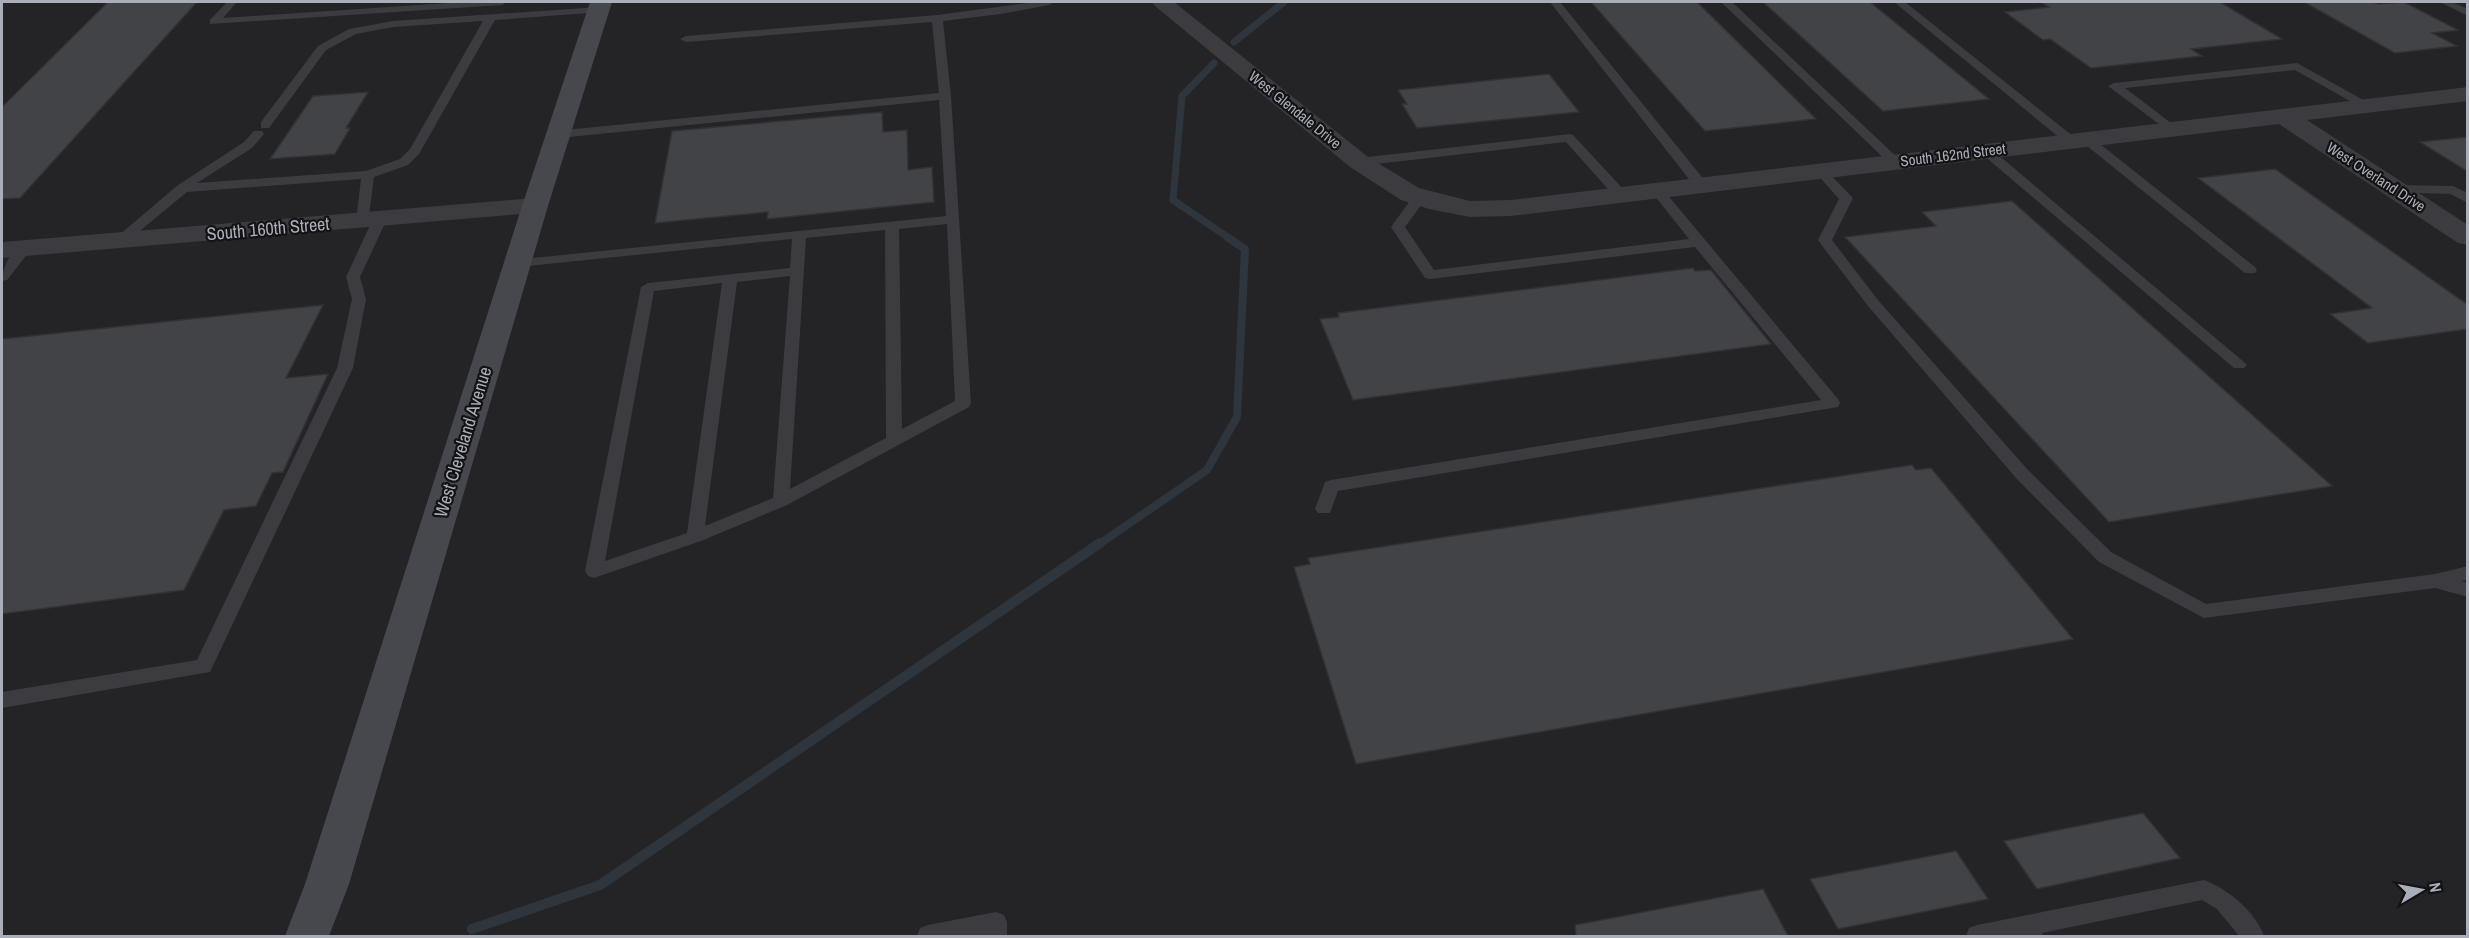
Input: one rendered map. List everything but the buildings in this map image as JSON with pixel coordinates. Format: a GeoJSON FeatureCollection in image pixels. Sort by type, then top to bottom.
{"type":"FeatureCollection","features":[{"type":"Feature","properties":{"kind":"main road","name":"West Cleveland Avenue"},"geometry":{"type":"LineString","coordinates":[[307,936],[327,884],[535,206],[600,6]]}},
{"type":"Feature","properties":{"kind":"main road","name":"West Cleveland Avenue"},"geometry":{"type":"LineString","coordinates":[[316,936],[327,884]]}},
{"type":"Feature","properties":{"kind":"street","name":"West Glendale Drive"},"geometry":{"type":"LineString","coordinates":[[1162,2],[1359,162],[1410,194],[1429,200]]}},
{"type":"Feature","properties":{"kind":"street","name":"South 162nd Street"},"geometry":{"type":"LineString","coordinates":[[1429,200],[1470,209],[1496,209],[2468,94]]}},
{"type":"Feature","properties":{"kind":"street","name":"West Overland Drive"},"geometry":{"type":"LineString","coordinates":[[2284,116],[2468,237]]}},
{"type":"Feature","properties":{"kind":"street","name":"South 160th Street"},"geometry":{"type":"LineString","coordinates":[[13,249],[535,206]]}},
{"type":"Feature","properties":{"kind":"lane"},"geometry":{"type":"LineString","coordinates":[[232,2],[214,22],[368,6],[502,2]]}},
{"type":"Feature","properties":{"kind":"lane"},"geometry":{"type":"LineString","coordinates":[[686,39],[937,18],[1001,11],[1049,2]]}},
{"type":"Feature","properties":{"kind":"lane"},"geometry":{"type":"LineString","coordinates":[[1555,2],[1701,185]]}},
{"type":"Feature","properties":{"kind":"lane"},"geometry":{"type":"LineString","coordinates":[[1726,2],[1895,162]]}},
{"type":"Feature","properties":{"kind":"lane"},"geometry":{"type":"LineString","coordinates":[[1899,2],[2250,270]]}},
{"type":"Feature","properties":{"kind":"lane"},"geometry":{"type":"LineString","coordinates":[[2445,2],[2468,13]]}},
{"type":"Feature","properties":{"kind":"lane"},"geometry":{"type":"LineString","coordinates":[[119,241],[183,188],[248,145],[262,130],[322,48],[353,31],[393,24],[600,6]]}},
{"type":"Feature","properties":{"kind":"lane"},"geometry":{"type":"LineString","coordinates":[[183,188],[368,175],[404,162],[415,152],[491,17]]}},
{"type":"Feature","properties":{"kind":"lane"},"geometry":{"type":"LineString","coordinates":[[797,271],[648,287],[594,571],[695,537],[781,501],[963,404],[945,96],[937,18]]}},
{"type":"Feature","properties":{"kind":"lane"},"geometry":{"type":"LineString","coordinates":[[2170,129],[2114,86],[2296,66],[2368,106]]}},
{"type":"Feature","properties":{"kind":"lane"},"geometry":{"type":"LineString","coordinates":[[558,134],[945,96]]}},
{"type":"Feature","properties":{"kind":"lane"},"geometry":{"type":"LineString","coordinates":[[1359,162],[1569,138],[1622,195]]}},
{"type":"Feature","properties":{"kind":"lane"},"geometry":{"type":"LineString","coordinates":[[1986,151],[2239,365]]}},
{"type":"Feature","properties":{"kind":"lane"},"geometry":{"type":"LineString","coordinates":[[1820,171],[1846,198],[1825,240],[1873,303],[2014,465],[2105,557],[2204,611],[2435,581],[2468,573]]}},
{"type":"Feature","properties":{"kind":"lane"},"geometry":{"type":"LineString","coordinates":[[2,700],[202,667],[345,368],[359,299],[353,277],[371,220],[368,175]]}},
{"type":"Feature","properties":{"kind":"lane"},"geometry":{"type":"LineString","coordinates":[[2394,189],[2453,189],[2468,199]]}},
{"type":"Feature","properties":{"kind":"lane"},"geometry":{"type":"LineString","coordinates":[[1324,509],[1331,486],[1832,403],[1656,190]]}},
{"type":"Feature","properties":{"kind":"lane"},"geometry":{"type":"LineString","coordinates":[[1429,200],[1398,227],[1430,275],[1699,242]]}},
{"type":"Feature","properties":{"kind":"lane"},"geometry":{"type":"LineString","coordinates":[[518,263],[953,219]]}},
{"type":"Feature","properties":{"kind":"lane"},"geometry":{"type":"LineString","coordinates":[[892,225],[894,440]]}},
{"type":"Feature","properties":{"kind":"lane"},"geometry":{"type":"LineString","coordinates":[[781,501],[799,235]]}},
{"type":"Feature","properties":{"kind":"lane"},"geometry":{"type":"LineString","coordinates":[[2,277],[13,249]]}},
{"type":"Feature","properties":{"kind":"lane"},"geometry":{"type":"LineString","coordinates":[[695,537],[729,278]]}},
{"type":"Feature","properties":{"kind":"lane"},"geometry":{"type":"LineString","coordinates":[[2435,581],[2468,590]]}},
{"type":"Feature","properties":{"kind":"lane"},"geometry":{"type":"LineString","coordinates":[[1977,936],[2029,931],[2204,890],[2225,902],[2253,936]]}},
{"type":"Feature","properties":{"kind":"lane"},"geometry":{"type":"LineString","coordinates":[[928,936],[996,922],[996,936]]}},
{"type":"Feature","properties":{"kind":"shaded area"},"geometry":{"type":"Polygon","coordinates":[[[2,2],[2467,2],[2467,936],[2,936],[2,2]]]}},
{"type":"Feature","properties":{"kind":"waterway"},"geometry":{"type":"LineString","coordinates":[[1234,42],[1284,2]]}},
{"type":"Feature","properties":{"kind":"waterway"},"geometry":{"type":"LineString","coordinates":[[1214,63],[1182,96],[1173,200],[1229,238]]}},
{"type":"Feature","properties":{"kind":"waterway"},"geometry":{"type":"LineString","coordinates":[[1098,545],[1207,470],[1237,417],[1245,249],[1227,237]]}},
{"type":"Feature","properties":{"kind":"waterway"},"geometry":{"type":"LineString","coordinates":[[472,929],[600,885],[1100,543]]}}]}
